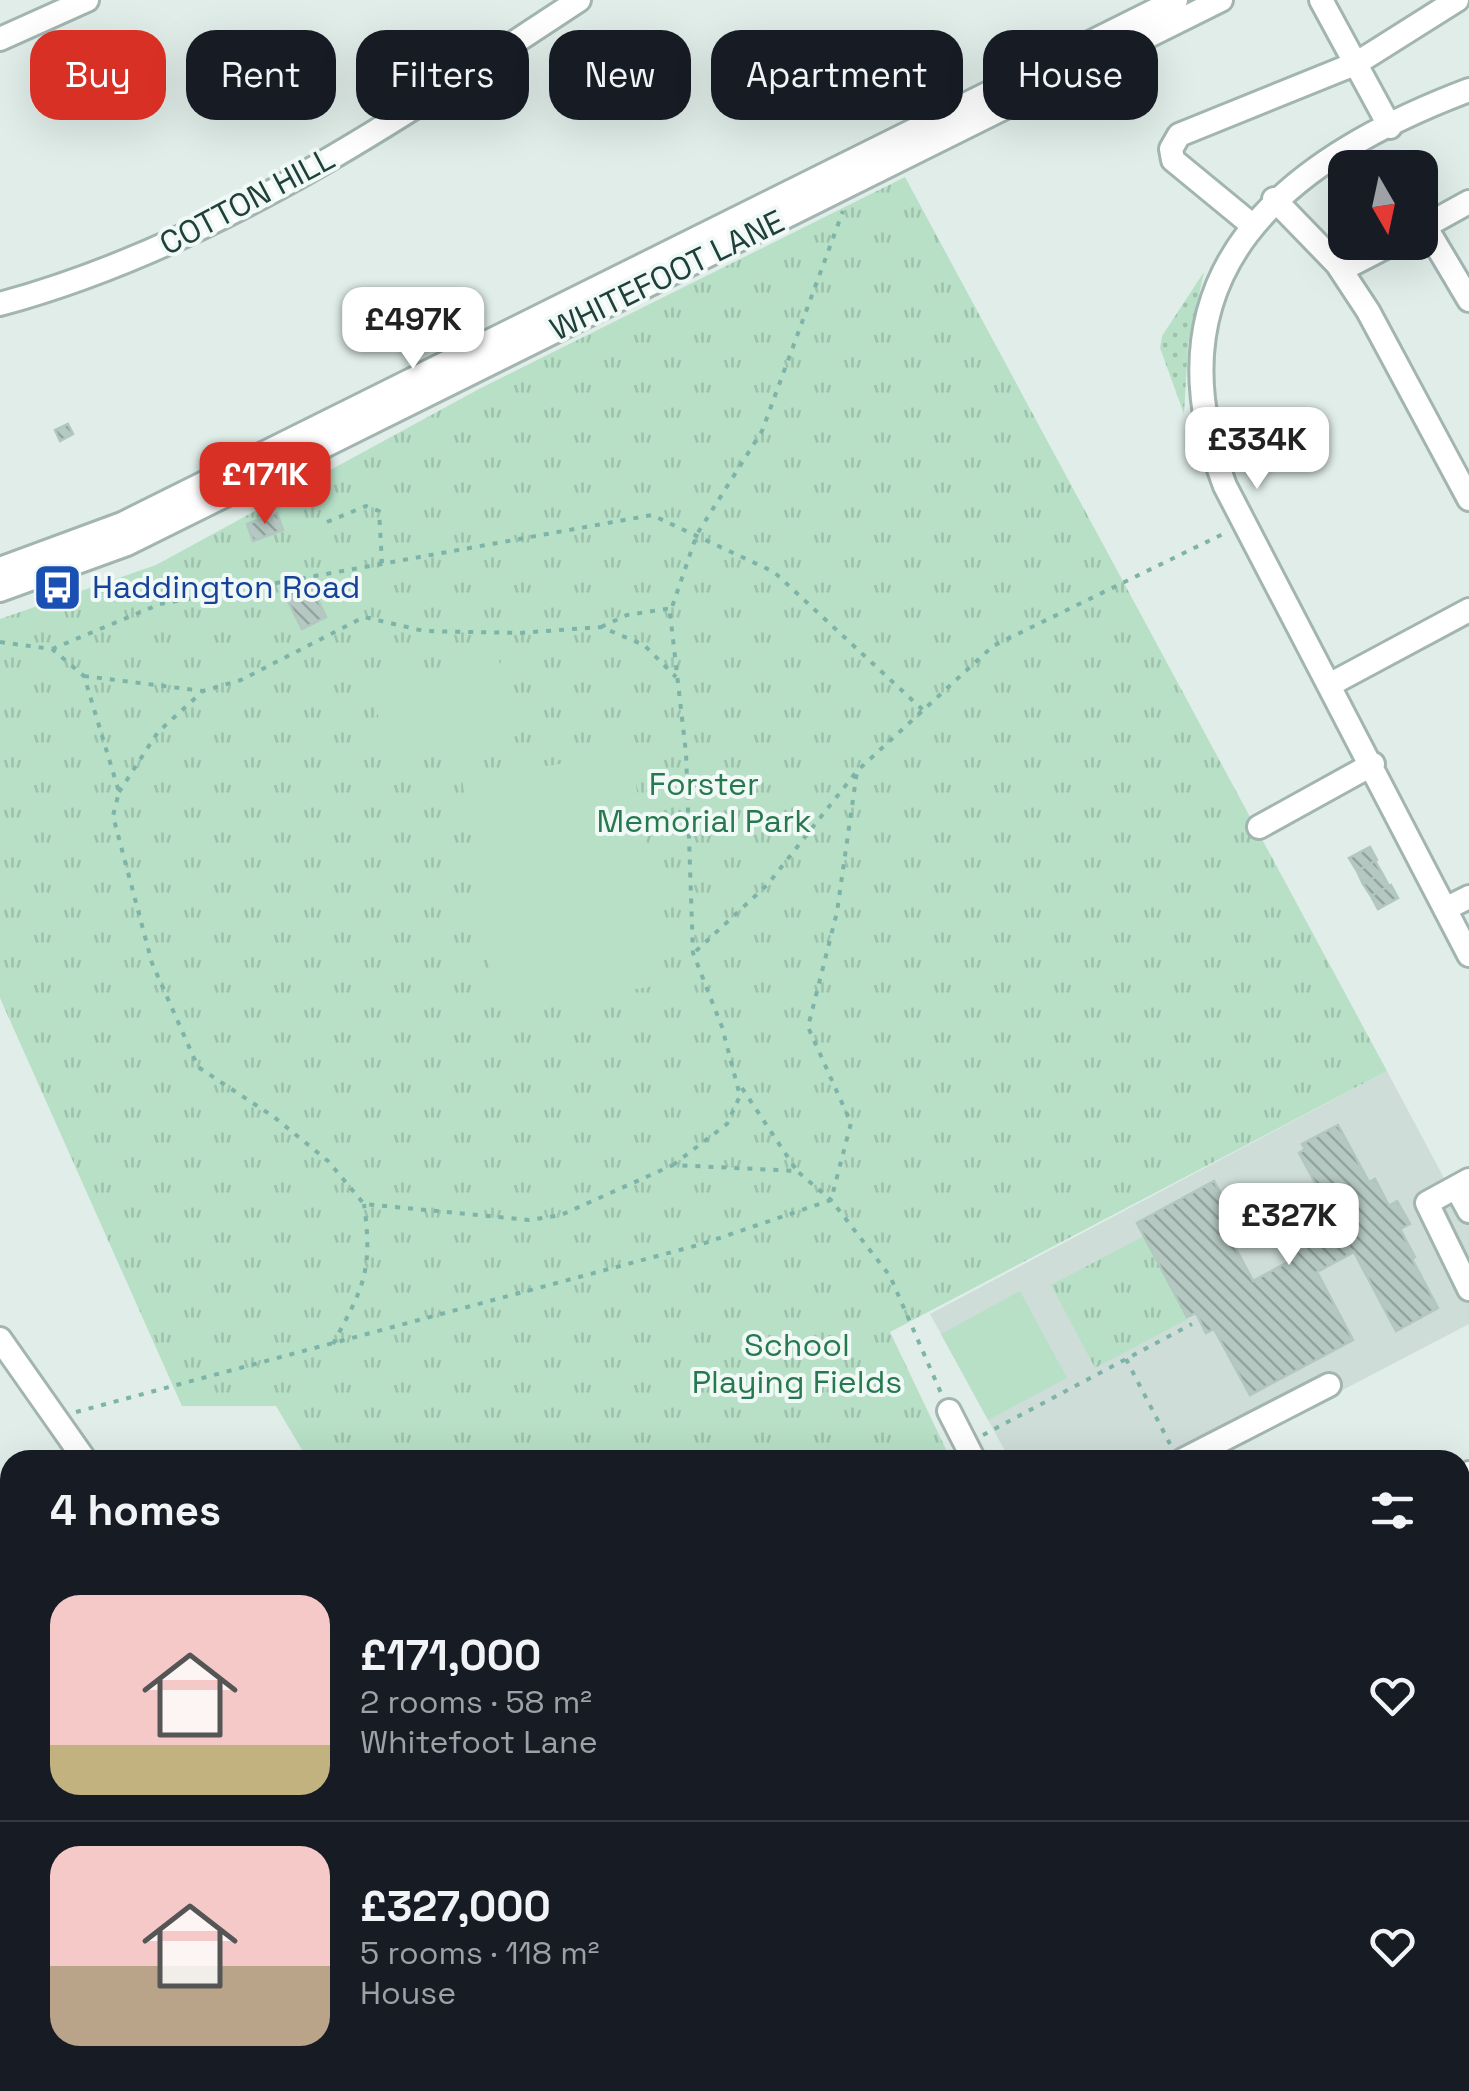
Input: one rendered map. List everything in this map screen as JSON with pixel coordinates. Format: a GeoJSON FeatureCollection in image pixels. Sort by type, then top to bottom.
{"type":"FeatureCollection","features":[{"type":"Feature","properties":{"kind":"street"},"geometry":{"type":"LineString","coordinates":[[0,39],[87,0]]}},
{"type":"Feature","properties":{"kind":"street","name":"COTTON HILL"},"geometry":{"type":"LineString","coordinates":[[0,304],[95,274],[187,234],[381,129],[579,0]]}},
{"type":"Feature","properties":{"kind":"street","name":"WHITEFOOT LANE"},"geometry":{"type":"LineString","coordinates":[[0,590],[127,544],[1176,0]]}},
{"type":"Feature","properties":{"kind":"street","name":"WHITEFOOT LANE"},"geometry":{"type":"LineString","coordinates":[[0,569],[122,524],[1221,0]]}},
{"type":"Feature","properties":{"kind":"street"},"geometry":{"type":"LineString","coordinates":[[1321,0],[1390,127]]}},
{"type":"Feature","properties":{"kind":"street"},"geometry":{"type":"LineString","coordinates":[[1252,225],[1174,160],[1171,149],[1180,135],[1357,63],[1458,0]]}},
{"type":"Feature","properties":{"kind":"street"},"geometry":{"type":"LineString","coordinates":[[1469,90],[1390,127],[1301,176],[1274,199],[1252,225],[1217,289],[1204,342],[1202,371],[1214,458],[1243,524],[1374,764],[1469,955]]}},
{"type":"Feature","properties":{"kind":"street"},"geometry":{"type":"LineString","coordinates":[[1274,199],[1341,270],[1368,310],[1467,492]]}},
{"type":"Feature","properties":{"kind":"street"},"geometry":{"type":"LineString","coordinates":[[1438,219],[1469,202]]}},
{"type":"Feature","properties":{"kind":"street"},"geometry":{"type":"LineString","coordinates":[[1438,253],[1469,300]]}},
{"type":"Feature","properties":{"kind":"street"},"geometry":{"type":"LineString","coordinates":[[1341,270],[1360,260]]}},
{"type":"Feature","properties":{"kind":"street"},"geometry":{"type":"LineString","coordinates":[[1331,684],[1469,610]]}},
{"type":"Feature","properties":{"kind":"street"},"geometry":{"type":"LineString","coordinates":[[1259,826],[1374,764]]}},
{"type":"Feature","properties":{"kind":"street"},"geometry":{"type":"LineString","coordinates":[[1445,910],[1469,896]]}},
{"type":"Feature","properties":{"kind":"street"},"geometry":{"type":"LineString","coordinates":[[1469,1211],[1464,1183],[1427,1203],[1469,1289]]}},
{"type":"Feature","properties":{"kind":"street"},"geometry":{"type":"LineString","coordinates":[[0,1340],[78,1450]]}},
{"type":"Feature","properties":{"kind":"street"},"geometry":{"type":"LineString","coordinates":[[1201,1450],[1329,1385]]}},
{"type":"Feature","properties":{"kind":"street"},"geometry":{"type":"LineString","coordinates":[[949,1411],[969,1450]]}},
{"type":"Feature","properties":{"kind":"path"},"geometry":{"type":"LineString","coordinates":[[846,202],[762,430],[697,534],[672,608],[686,753],[694,953],[740,1084],[798,1171],[831,1200],[890,1276],[949,1411]]}},
{"type":"Feature","properties":{"kind":"path"},"geometry":{"type":"LineString","coordinates":[[328,522],[366,506],[380,511],[382,563]]}},
{"type":"Feature","properties":{"kind":"path"},"geometry":{"type":"LineString","coordinates":[[0,642],[52,649],[160,604],[652,515],[774,572],[923,710]]}},
{"type":"Feature","properties":{"kind":"path"},"geometry":{"type":"LineString","coordinates":[[694,953],[768,884],[857,770],[992,646],[1243,524]]}},
{"type":"Feature","properties":{"kind":"path"},"geometry":{"type":"LineString","coordinates":[[52,649],[84,676],[202,691],[242,680],[364,617],[424,631],[519,633],[600,627],[627,615],[672,608]]}},
{"type":"Feature","properties":{"kind":"path"},"geometry":{"type":"LineString","coordinates":[[600,627],[644,645],[676,677]]}},
{"type":"Feature","properties":{"kind":"path"},"geometry":{"type":"LineString","coordinates":[[84,676],[119,792]]}},
{"type":"Feature","properties":{"kind":"path"},"geometry":{"type":"LineString","coordinates":[[202,691],[158,732],[119,792],[113,816],[152,963],[198,1067],[274,1117],[315,1150],[364,1204],[370,1253],[362,1288],[334,1344]]}},
{"type":"Feature","properties":{"kind":"path"},"geometry":{"type":"LineString","coordinates":[[831,1200],[850,1123],[808,1027],[837,912],[857,770]]}},
{"type":"Feature","properties":{"kind":"path"},"geometry":{"type":"LineString","coordinates":[[364,1204],[529,1220],[561,1215],[673,1165],[727,1124],[740,1096],[740,1084]]}},
{"type":"Feature","properties":{"kind":"path"},"geometry":{"type":"LineString","coordinates":[[673,1165],[798,1171]]}},
{"type":"Feature","properties":{"kind":"path"},"geometry":{"type":"LineString","coordinates":[[53,1418],[702,1244],[831,1200]]}},
{"type":"Feature","properties":{"kind":"path"},"geometry":{"type":"LineString","coordinates":[[973,1450],[1192,1324]]}},
{"type":"Feature","properties":{"kind":"path"},"geometry":{"type":"LineString","coordinates":[[1126,1360],[1176,1450]]}},
{"type":"Feature","properties":{"kind":"shaded area"},"geometry":{"type":"Polygon","coordinates":[[[1387,1071],[1469,1225],[1469,1324],[1228,1450],[1005,1450],[930,1314],[1387,1071]]]}},
{"type":"Feature","properties":{"kind":"green space","name":"Forster Memorial Park"},"geometry":{"type":"Polygon","coordinates":[[[905,177],[1387,1071],[890,1332],[946,1450],[302,1450],[276,1406],[182,1406],[0,998],[0,619],[156,565],[479,389],[905,177]]]}},
{"type":"Feature","properties":{"kind":"green space"},"geometry":{"type":"Polygon","coordinates":[[[1204,272],[1188,344],[1184,414],[1160,348],[1162,336],[1204,272]]]}},
{"type":"Feature","properties":{"kind":"green space"},"geometry":{"type":"Polygon","coordinates":[[[498,656],[517,736],[389,765],[371,684],[498,656]]]}},
{"type":"Feature","properties":{"kind":"green space"},"geometry":{"type":"Polygon","coordinates":[[[631,753],[667,984],[498,1011],[462,779],[631,753]]]}},
{"type":"Feature","properties":{"kind":"green space"},"geometry":{"type":"Polygon","coordinates":[[[1144,1236],[1188,1319],[1095,1368],[1051,1285],[1144,1236]]]}},
{"type":"Feature","properties":{"kind":"green space"},"geometry":{"type":"Polygon","coordinates":[[[1020,1291],[1067,1378],[988,1420],[941,1334],[1020,1291]]]}},
{"type":"Feature","properties":{"kind":"building"},"geometry":{"type":"Polygon","coordinates":[[[68,424],[73,434],[60,441],[55,430],[68,424]]]}},
{"type":"Feature","properties":{"kind":"building"},"geometry":{"type":"Polygon","coordinates":[[[277,513],[283,530],[253,541],[247,524],[277,513]]]}},
{"type":"Feature","properties":{"kind":"building"},"geometry":{"type":"Polygon","coordinates":[[[309,581],[326,617],[302,629],[284,593],[309,581]]]}},
{"type":"Feature","properties":{"kind":"building"},"geometry":{"type":"Polygon","coordinates":[[[1370,847],[1377,860],[1357,871],[1349,858],[1370,847]]]}},
{"type":"Feature","properties":{"kind":"building"},"geometry":{"type":"Polygon","coordinates":[[[1375,861],[1382,873],[1363,884],[1357,871],[1375,861]]]}},
{"type":"Feature","properties":{"kind":"building"},"geometry":{"type":"Polygon","coordinates":[[[1382,873],[1389,886],[1371,896],[1363,884],[1382,873]]]}},
{"type":"Feature","properties":{"kind":"building"},"geometry":{"type":"Polygon","coordinates":[[[1391,885],[1398,898],[1378,909],[1371,896],[1391,885]]]}},
{"type":"Feature","properties":{"kind":"building"},"geometry":{"type":"Polygon","coordinates":[[[1338,1125],[1369,1182],[1375,1179],[1389,1206],[1397,1201],[1410,1224],[1400,1229],[1438,1308],[1396,1331],[1354,1252],[1317,1272],[1353,1340],[1250,1395],[1214,1329],[1206,1333],[1196,1313],[1187,1317],[1137,1223],[1214,1181],[1236,1222],[1225,1228],[1253,1281],[1297,1257],[1282,1229],[1327,1205],[1299,1153],[1305,1149],[1302,1144],[1338,1125]]]}},
{"type":"Feature","properties":{"kind":"place","name":"Haddington Road"},"geometry":{"type":"Point","coordinates":[57,587]}},
{"type":"Feature","properties":{"kind":"park label","name":"School Playing Fields"},"geometry":{"type":"Point","coordinates":[797,1364]}}]}
